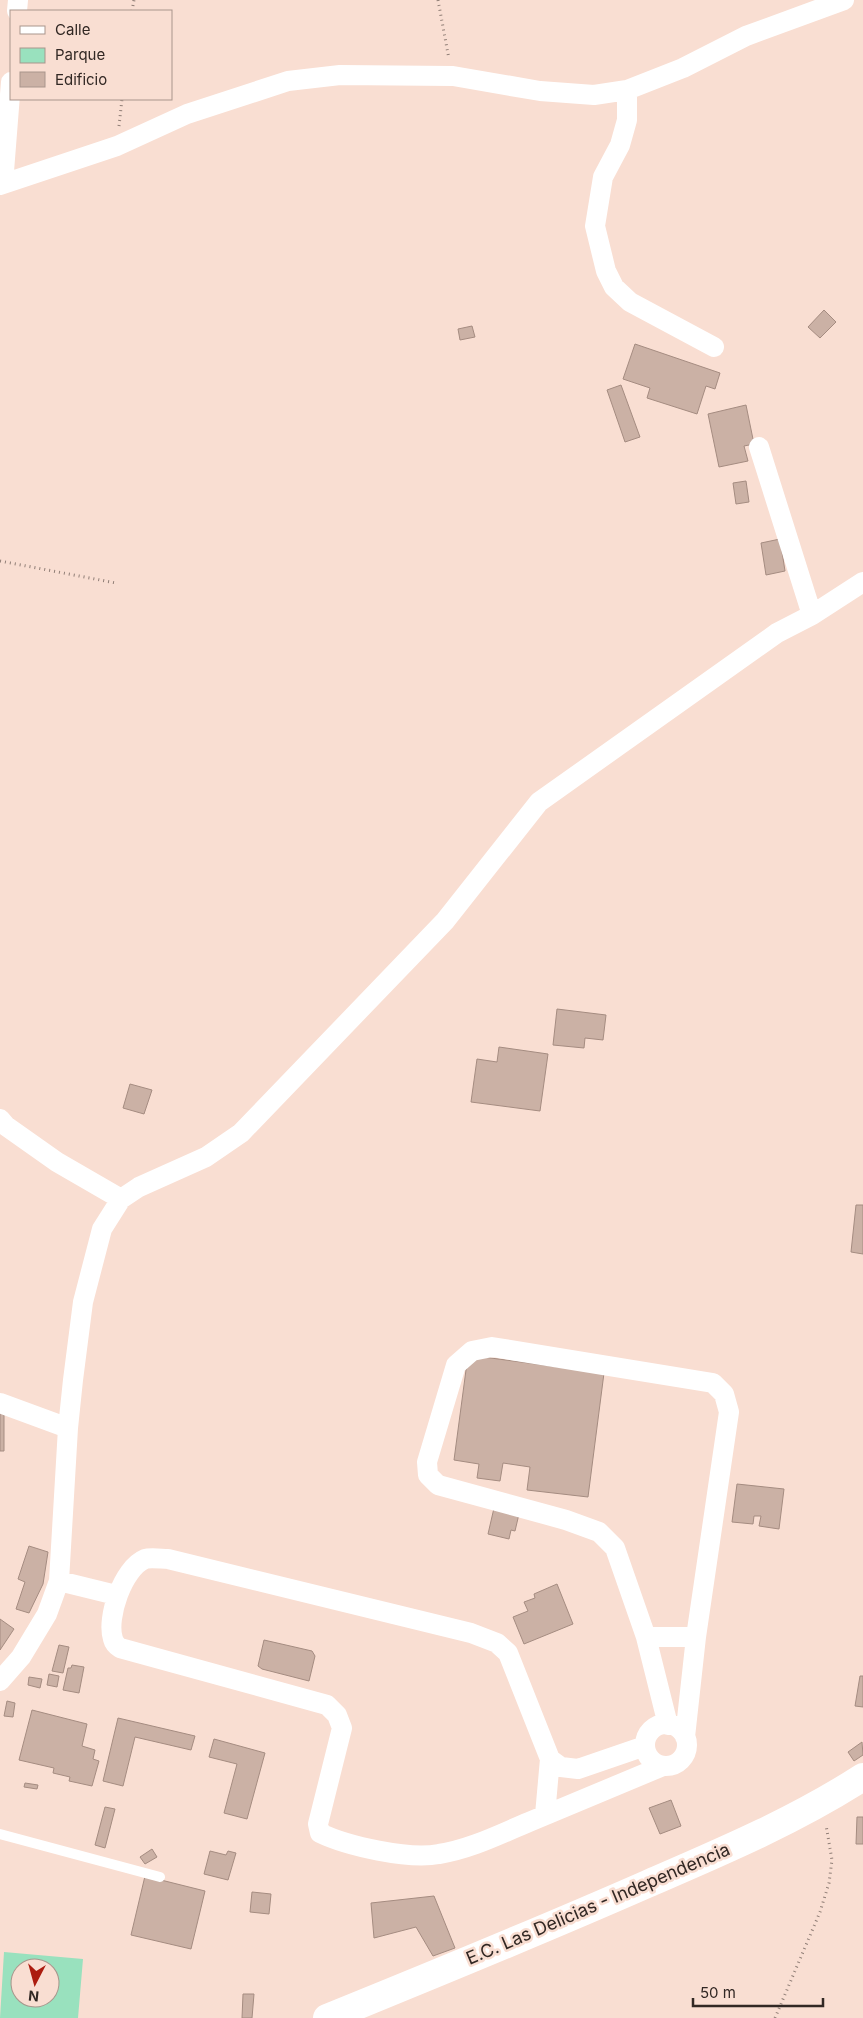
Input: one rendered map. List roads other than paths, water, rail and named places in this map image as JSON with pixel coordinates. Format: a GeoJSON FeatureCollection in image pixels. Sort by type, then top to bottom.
{"type":"FeatureCollection","features":[{"type":"Feature","properties":{"kind":"street"},"geometry":{"type":"LineString","coordinates":[[10,92],[1,185],[117,146],[187,114],[288,80],[340,76],[453,76],[540,91],[594,95],[627,90],[683,68],[746,36],[844,0]]}},
{"type":"Feature","properties":{"kind":"street"},"geometry":{"type":"LineString","coordinates":[[627,90],[627,120],[620,145],[603,177],[594,226],[606,271],[614,287],[630,302],[714,347]]}},
{"type":"Feature","properties":{"kind":"street"},"geometry":{"type":"LineString","coordinates":[[759,447],[812,615]]}},
{"type":"Feature","properties":{"kind":"street"},"geometry":{"type":"LineString","coordinates":[[0,1681],[21,1657],[47,1614],[59,1580],[68,1428],[82,1302],[102,1229],[122,1200],[139,1187],[206,1157],[241,1133],[445,921],[539,802],[777,633],[812,615],[863,582]]}},
{"type":"Feature","properties":{"kind":"street"},"geometry":{"type":"LineString","coordinates":[[0,1120],[57,1162],[122,1200]]}},
{"type":"Feature","properties":{"kind":"street"},"geometry":{"type":"LineString","coordinates":[[545,1815],[550,1760],[508,1653],[497,1642],[461,1630],[168,1559],[146,1558],[131,1570],[116,1596],[111,1631],[113,1641],[120,1648],[327,1705],[337,1715],[342,1728],[318,1824],[320,1833],[336,1841],[401,1854],[437,1855],[468,1848],[663,1766],[677,1763],[682,1758],[686,1744],[685,1737],[696,1637],[729,1412],[724,1394],[713,1383],[492,1347],[472,1351],[456,1365],[427,1462],[428,1475],[438,1486],[566,1520],[599,1532],[615,1548],[646,1637],[668,1725]]}},
{"type":"Feature","properties":{"kind":"street"},"geometry":{"type":"LineString","coordinates":[[0,1403],[68,1428]]}},
{"type":"Feature","properties":{"kind":"street"},"geometry":{"type":"LineString","coordinates":[[59,1580],[116,1596]]}},
{"type":"Feature","properties":{"kind":"street"},"geometry":{"type":"LineString","coordinates":[[646,1637],[696,1637]]}},
{"type":"Feature","properties":{"kind":"street"},"geometry":{"type":"LineString","coordinates":[[663,1766],[650,1759],[645,1746],[646,1739],[654,1728],[668,1725],[675,1727],[685,1737]]}},
{"type":"Feature","properties":{"kind":"street"},"geometry":{"type":"LineString","coordinates":[[550,1760],[561,1767],[578,1769],[645,1746]]}},
{"type":"Feature","properties":{"kind":"street","name":"E.C. Las Delicias - Independencia"},"geometry":{"type":"LineString","coordinates":[[327,2018],[529,1936],[720,1852],[818,1803],[863,1777]]}},
{"type":"Feature","properties":{"kind":"lane"},"geometry":{"type":"LineString","coordinates":[[0,1834],[160,1877]]}}]}
